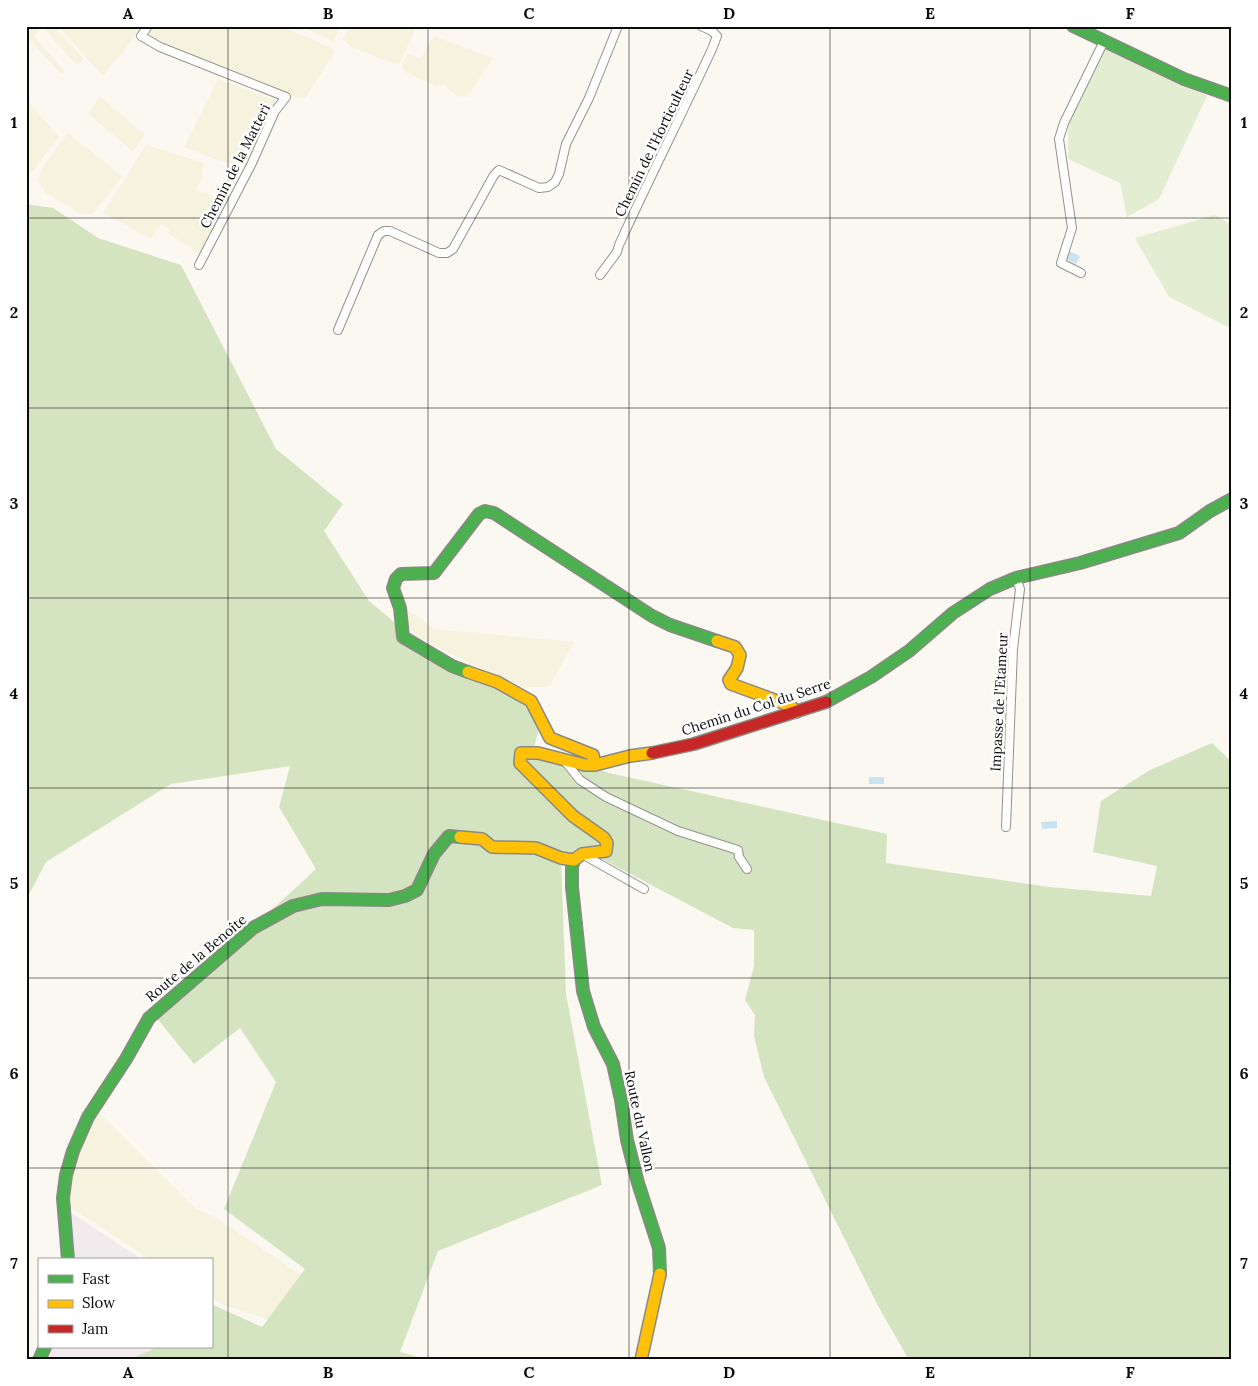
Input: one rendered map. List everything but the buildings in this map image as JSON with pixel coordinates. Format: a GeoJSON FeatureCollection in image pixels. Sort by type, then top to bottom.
{"type":"FeatureCollection","features":[{"type":"Feature","properties":{"kind":"street","name":"Chemin de la Matteri"},"geometry":{"type":"LineString","coordinates":[[148,26],[141,36],[160,47],[286,97],[275,111],[252,163],[199,265]]}},
{"type":"Feature","properties":{"kind":"street"},"geometry":{"type":"LineString","coordinates":[[338,330],[378,235],[384,231],[390,231],[439,253],[447,253],[453,249],[494,175],[499,170],[539,188],[548,187],[555,182],[559,174],[570,132],[589,98],[618,26]]}},
{"type":"Feature","properties":{"kind":"street","name":"Chemin de l'Horticulteur"},"geometry":{"type":"LineString","coordinates":[[600,275],[617,252],[619,244],[712,49],[717,36],[712,31],[701,26]]}},
{"type":"Feature","properties":{"kind":"street"},"geometry":{"type":"LineString","coordinates":[[1073,26],[1184,79],[1232,96]]}},
{"type":"Feature","properties":{"kind":"street"},"geometry":{"type":"LineString","coordinates":[[1081,273],[1061,263],[1072,228],[1059,139],[1064,123],[1104,41]]}},
{"type":"Feature","properties":{"kind":"street","name":"Chemin du Col du Serre"},"geometry":{"type":"LineString","coordinates":[[578,857],[606,851],[607,843],[604,838],[565,810],[544,786],[528,772],[520,760],[520,756],[524,752],[538,753],[585,765],[595,764],[694,744],[825,703],[871,677],[909,651],[953,613],[990,589],[1016,578],[1080,563],[1179,533],[1232,499]]}},
{"type":"Feature","properties":{"kind":"street"},"geometry":{"type":"LineString","coordinates":[[595,764],[593,755],[550,738],[532,701],[497,682],[452,666],[403,637],[400,608],[392,588],[396,579],[401,574],[434,573],[454,544],[479,514],[485,511],[494,513],[652,616],[670,625],[735,647],[740,651],[741,655],[736,671],[729,680],[731,684],[791,706],[796,712]]}},
{"type":"Feature","properties":{"kind":"street","name":"Impasse de l'Etameur"},"geometry":{"type":"LineString","coordinates":[[1006,827],[1013,649],[1020,589],[1016,578]]}},
{"type":"Feature","properties":{"kind":"street"},"geometry":{"type":"LineString","coordinates":[[563,759],[580,780],[606,798],[678,831],[738,850],[739,857],[747,869]]}},
{"type":"Feature","properties":{"kind":"street","name":"Route de la Benoîte"},"geometry":{"type":"LineString","coordinates":[[68,1258],[63,1198],[65,1182],[73,1151],[88,1117],[126,1059],[149,1018],[253,928],[293,906],[322,899],[389,900],[405,896],[417,890],[424,872],[443,841],[449,836],[482,840],[492,847],[536,848],[561,858],[578,857]]}},
{"type":"Feature","properties":{"kind":"street"},"geometry":{"type":"LineString","coordinates":[[578,857],[644,889]]}},
{"type":"Feature","properties":{"kind":"street","name":"Route du Vallon"},"geometry":{"type":"LineString","coordinates":[[578,857],[572,867],[572,887],[583,991],[594,1027],[612,1064],[621,1100],[627,1140],[638,1183],[659,1248],[660,1276],[642,1360]]}},
{"type":"Feature","properties":{"kind":"street"},"geometry":{"type":"LineString","coordinates":[[39,1360],[44,1348]]}},
{"type":"Feature","properties":{"kind":"shaded area"},"geometry":{"type":"Polygon","coordinates":[[[26,26],[53,26],[84,59],[77,65],[42,27],[34,36],[65,72],[61,74],[26,36],[26,26]]]}},
{"type":"Feature","properties":{"kind":"shaded area"},"geometry":{"type":"Polygon","coordinates":[[[58,26],[130,26],[132,28],[134,26],[142,27],[103,76],[58,26]]]}},
{"type":"Feature","properties":{"kind":"shaded area"},"geometry":{"type":"Polygon","coordinates":[[[152,26],[281,26],[334,49],[335,52],[305,98],[293,97],[154,41],[148,37],[147,32],[152,26]]]}},
{"type":"Feature","properties":{"kind":"shaded area"},"geometry":{"type":"Polygon","coordinates":[[[299,26],[341,26],[333,41],[299,26]]]}},
{"type":"Feature","properties":{"kind":"shaded area"},"geometry":{"type":"Polygon","coordinates":[[[350,26],[412,26],[416,28],[400,62],[394,64],[350,46],[343,39],[350,26]]]}},
{"type":"Feature","properties":{"kind":"shaded area"},"geometry":{"type":"Polygon","coordinates":[[[434,36],[493,58],[467,97],[457,96],[444,85],[436,86],[405,72],[402,67],[407,53],[421,59],[434,36]]]}},
{"type":"Feature","properties":{"kind":"shaded area"},"geometry":{"type":"Polygon","coordinates":[[[218,79],[276,101],[245,167],[215,159],[184,147],[218,79]]]}},
{"type":"Feature","properties":{"kind":"shaded area"},"geometry":{"type":"Polygon","coordinates":[[[100,97],[145,134],[133,151],[88,114],[100,97]]]}},
{"type":"Feature","properties":{"kind":"shaded area"},"geometry":{"type":"Polygon","coordinates":[[[26,99],[59,137],[31,173],[26,167],[26,99]]]}},
{"type":"Feature","properties":{"kind":"shaded area"},"geometry":{"type":"Polygon","coordinates":[[[68,133],[122,176],[92,214],[80,214],[45,192],[38,181],[45,163],[68,133]]]}},
{"type":"Feature","properties":{"kind":"shaded area"},"geometry":{"type":"Polygon","coordinates":[[[146,145],[204,163],[201,174],[204,176],[196,189],[227,203],[201,255],[168,233],[170,229],[161,224],[151,239],[103,213],[146,145]]]}},
{"type":"Feature","properties":{"kind":"shaded area"},"geometry":{"type":"Polygon","coordinates":[[[404,608],[433,629],[574,642],[549,687],[523,687],[455,656],[416,635],[403,621],[404,608]]]}},
{"type":"Feature","properties":{"kind":"shaded area"},"geometry":{"type":"Polygon","coordinates":[[[99,1113],[196,1209],[213,1216],[301,1275],[270,1320],[222,1304],[212,1298],[212,1258],[148,1258],[70,1207],[69,1182],[82,1143],[99,1113]]]}},
{"type":"Feature","properties":{"kind":"shaded area"},"geometry":{"type":"Polygon","coordinates":[[[70,1212],[140,1258],[71,1258],[70,1212]]]}},
{"type":"Feature","properties":{"kind":"shaded area"},"geometry":{"type":"Polygon","coordinates":[[[49,1348],[156,1348],[128,1360],[43,1360],[49,1348]]]}},
{"type":"Feature","properties":{"kind":"green space"},"geometry":{"type":"Polygon","coordinates":[[[1105,45],[1207,96],[1159,199],[1127,217],[1120,183],[1068,159],[1068,125],[1105,45]]]}},
{"type":"Feature","properties":{"kind":"green space"},"geometry":{"type":"Polygon","coordinates":[[[26,204],[53,208],[98,238],[181,265],[276,449],[343,504],[324,531],[369,601],[425,648],[543,714],[534,747],[609,773],[887,834],[886,863],[1049,887],[1151,896],[1157,866],[1093,852],[1101,801],[1150,770],[1212,743],[1232,762],[1232,1360],[909,1360],[877,1304],[764,1077],[754,1036],[755,1015],[745,1000],[754,966],[754,930],[733,928],[585,850],[561,858],[566,994],[602,1185],[438,1251],[400,1352],[430,1360],[128,1360],[156,1348],[212,1348],[212,1304],[262,1327],[305,1269],[224,1209],[276,1082],[240,1028],[194,1064],[156,1017],[316,869],[279,807],[290,766],[171,784],[46,862],[26,900],[26,204]]]}},
{"type":"Feature","properties":{"kind":"green space"},"geometry":{"type":"Polygon","coordinates":[[[1215,215],[1232,225],[1232,329],[1169,297],[1135,238],[1215,215]]]}},
{"type":"Feature","properties":{"kind":"water"},"geometry":{"type":"Polygon","coordinates":[[[1069,251],[1080,256],[1076,264],[1066,259],[1069,251]]]}},
{"type":"Feature","properties":{"kind":"water"},"geometry":{"type":"Polygon","coordinates":[[[869,777],[884,777],[884,784],[869,784],[869,777]]]}},
{"type":"Feature","properties":{"kind":"water"},"geometry":{"type":"Polygon","coordinates":[[[1057,821],[1057,828],[1042,829],[1041,822],[1057,821]]]}},
{"type":"Feature","properties":{"kind":"traffic: fast"},"geometry":{"type":"LineString","coordinates":[[1073,26],[1184,79],[1232,96]]}},
{"type":"Feature","properties":{"kind":"traffic: fast"},"geometry":{"type":"LineString","coordinates":[[826,702],[871,677],[909,651],[953,613],[990,589],[1016,578],[1080,563],[1179,533],[1210,511],[1232,499]]}},
{"type":"Feature","properties":{"kind":"traffic: fast"},"geometry":{"type":"LineString","coordinates":[[468,672],[452,666],[403,637],[400,608],[393,588],[396,579],[401,574],[434,573],[479,514],[485,511],[494,513],[652,616],[670,625],[717,641]]}},
{"type":"Feature","properties":{"kind":"traffic: fast"},"geometry":{"type":"LineString","coordinates":[[68,1258],[63,1198],[66,1175],[73,1151],[88,1117],[126,1059],[149,1018],[253,928],[293,906],[322,899],[389,900],[405,896],[417,890],[434,854],[449,836],[460,837]]}},
{"type":"Feature","properties":{"kind":"traffic: fast"},"geometry":{"type":"LineString","coordinates":[[574,860],[572,887],[583,991],[594,1027],[613,1064],[627,1140],[638,1183],[659,1248],[660,1274]]}},
{"type":"Feature","properties":{"kind":"traffic: fast"},"geometry":{"type":"LineString","coordinates":[[39,1360],[45,1348]]}},
{"type":"Feature","properties":{"kind":"traffic: slow"},"geometry":{"type":"LineString","coordinates":[[717,641],[735,647],[740,655],[737,668],[729,680],[731,684],[791,706],[796,712]]}},
{"type":"Feature","properties":{"kind":"traffic: slow"},"geometry":{"type":"LineString","coordinates":[[468,672],[497,682],[531,701],[550,738],[593,755],[595,765]]}},
{"type":"Feature","properties":{"kind":"traffic: slow"},"geometry":{"type":"LineString","coordinates":[[574,860],[582,854],[606,851],[607,843],[604,838],[573,816],[520,763],[521,753],[538,753],[585,765],[595,765],[630,756],[652,753]]}},
{"type":"Feature","properties":{"kind":"traffic: slow"},"geometry":{"type":"LineString","coordinates":[[460,837],[482,839],[492,847],[536,848],[561,858],[574,860]]}},
{"type":"Feature","properties":{"kind":"traffic: slow"},"geometry":{"type":"LineString","coordinates":[[641,1360],[660,1274]]}},
{"type":"Feature","properties":{"kind":"traffic: jam"},"geometry":{"type":"LineString","coordinates":[[652,753],[694,744],[826,702]]}}]}
